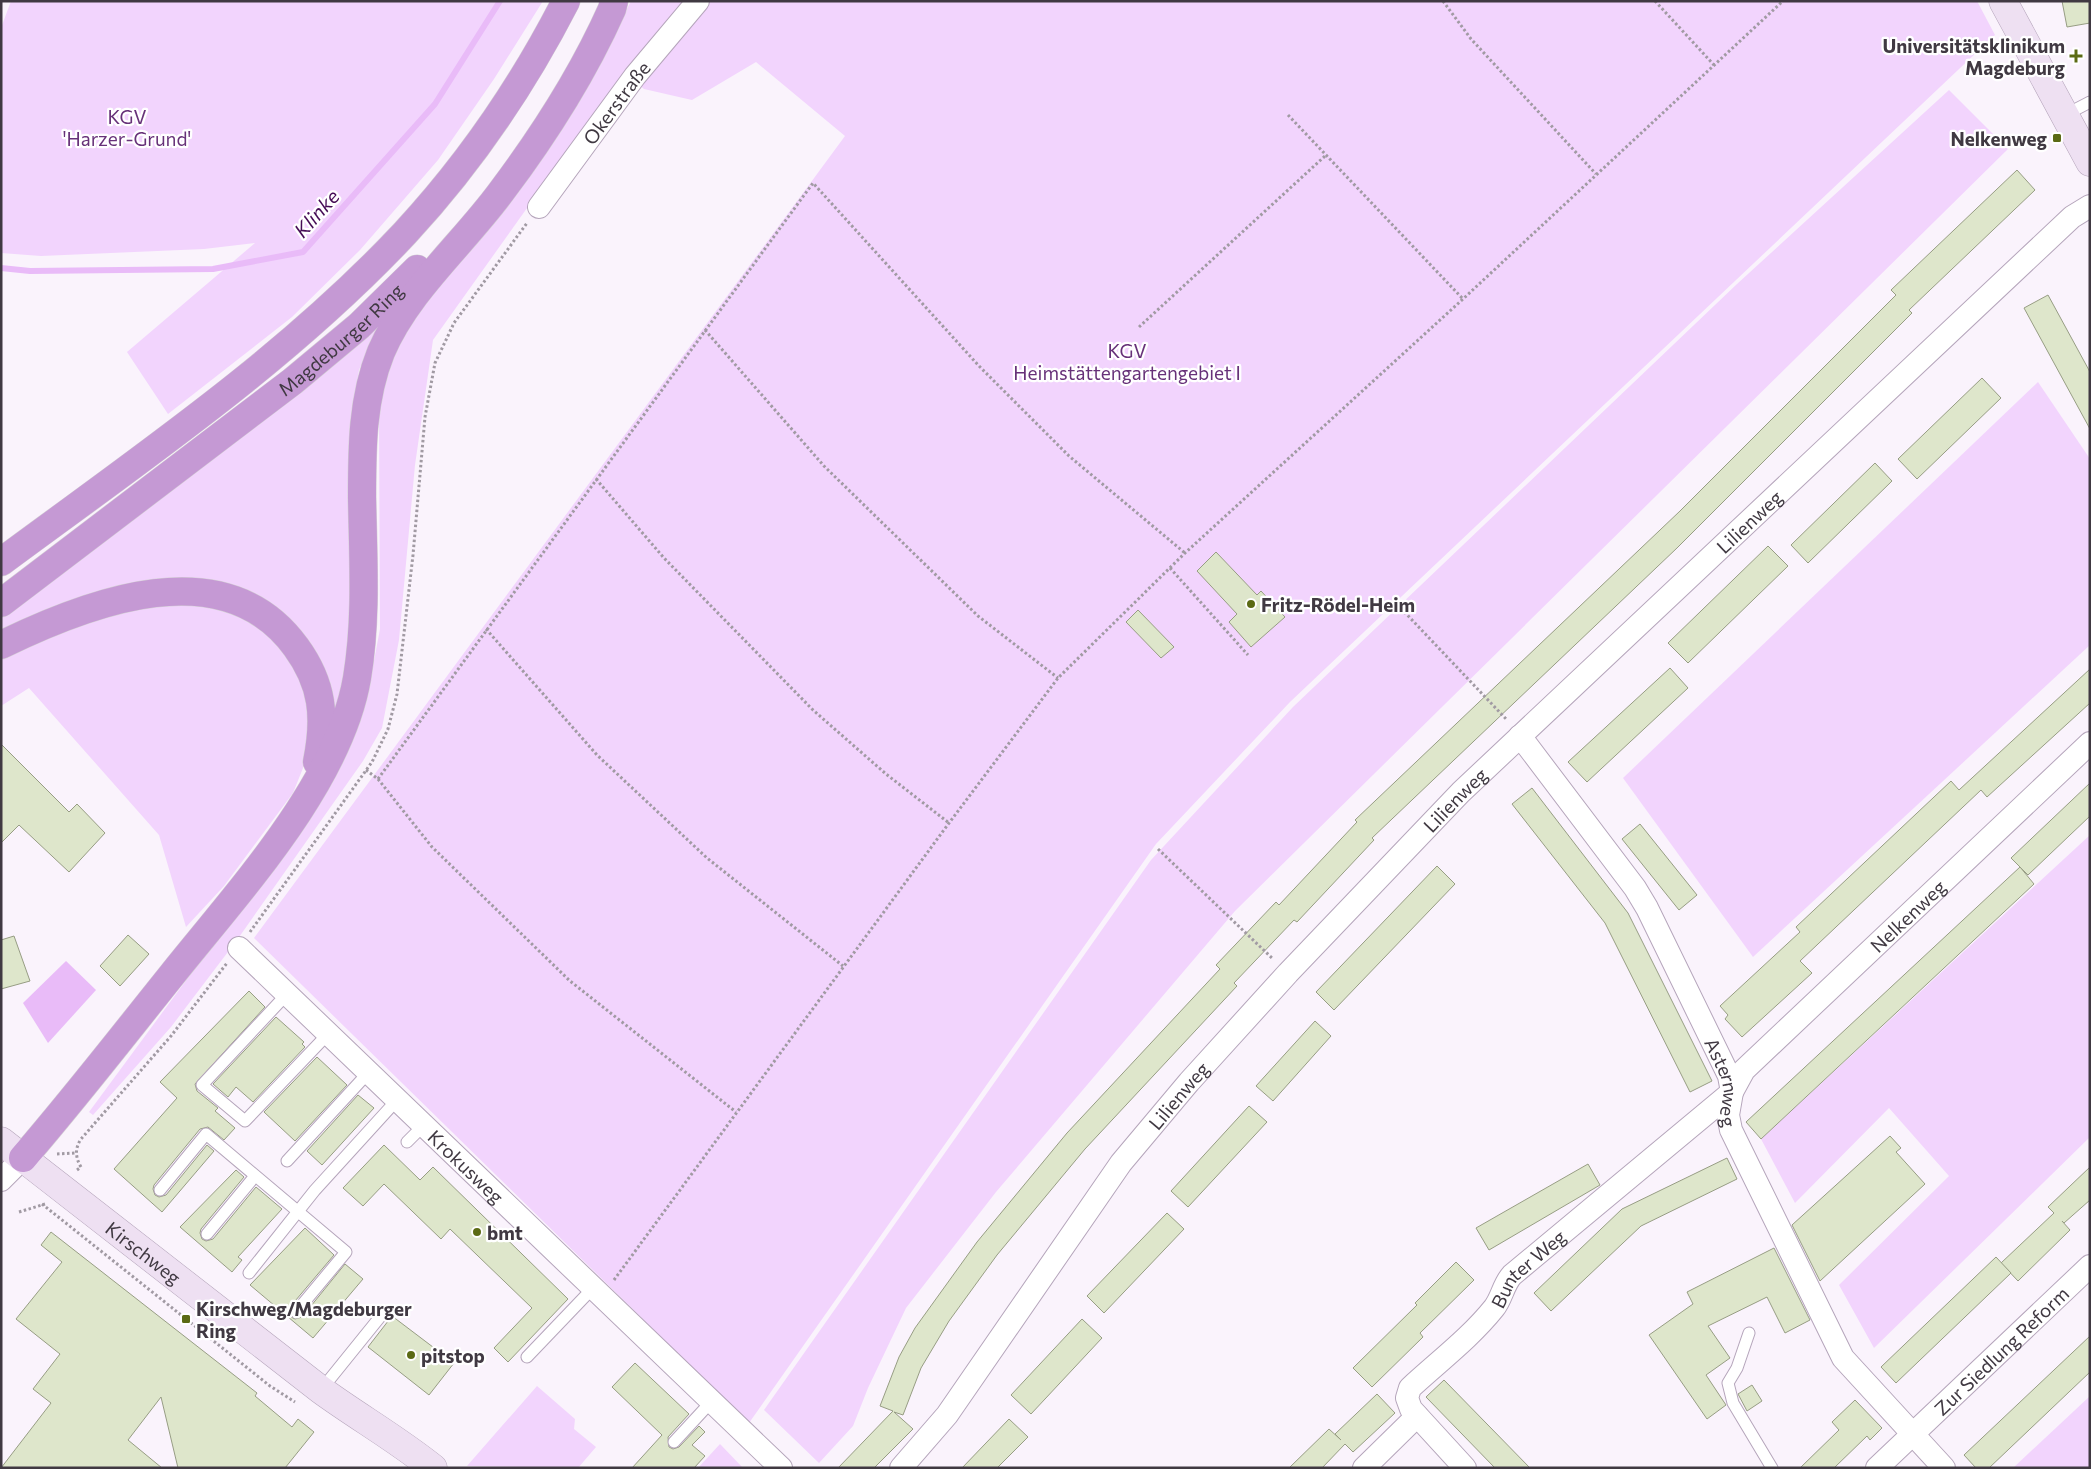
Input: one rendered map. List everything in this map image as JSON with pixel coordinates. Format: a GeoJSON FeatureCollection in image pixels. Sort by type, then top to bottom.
{"type":"FeatureCollection","features":[{"type":"Feature","properties":{"kind":"highway","name":"Magdeburger Ring"},"geometry":{"type":"LineString","coordinates":[[1,562],[244,380],[304,330],[372,267],[434,199],[484,137],[522,78],[566,1]]}},
{"type":"Feature","properties":{"kind":"highway","name":"Magdeburger Ring"},"geometry":{"type":"LineString","coordinates":[[1,603],[293,381],[352,332],[394,292],[460,220],[511,154],[553,92],[602,1]]}},
{"type":"Feature","properties":{"kind":"highway"},"geometry":{"type":"LineString","coordinates":[[23,1158],[267,854],[305,799],[339,737],[350,707],[357,676],[363,624],[363,432],[370,388],[381,352],[406,307],[501,193],[545,130],[585,66],[614,1]]}},
{"type":"Feature","properties":{"kind":"highway"},"geometry":{"type":"LineString","coordinates":[[1,645],[65,618],[137,595],[178,591],[205,592],[231,598],[248,605],[274,622],[290,639],[309,669],[320,700],[323,722],[321,743],[305,799]]}},
{"type":"Feature","properties":{"kind":"main road"},"geometry":{"type":"LineString","coordinates":[[2003,1],[2090,162]]}},
{"type":"Feature","properties":{"kind":"main road","name":"Kirschweg"},"geometry":{"type":"LineString","coordinates":[[1,1141],[321,1390],[360,1418],[404,1445],[433,1468]]}},
{"type":"Feature","properties":{"kind":"street","name":"Okerstraße"},"geometry":{"type":"LineString","coordinates":[[539,206],[635,76],[698,1]]}},
{"type":"Feature","properties":{"kind":"street","name":"Lilienweg"},"geometry":{"type":"LineString","coordinates":[[901,1468],[947,1415],[1121,1162],[1288,973],[1431,822],[1520,736],[2072,216],[2090,206]]}},
{"type":"Feature","properties":{"kind":"street","name":"Asternweg"},"geometry":{"type":"LineString","coordinates":[[1520,736],[1621,868],[1647,908],[1723,1061],[1732,1092],[1728,1115],[1731,1130],[1841,1354],[1852,1370],[1944,1468]]}},
{"type":"Feature","properties":{"kind":"street","name":"Nelkenweg"},"geometry":{"type":"LineString","coordinates":[[1732,1092],[1744,1070],[2090,743]]}},
{"type":"Feature","properties":{"kind":"street","name":"Krokusweg"},"geometry":{"type":"LineString","coordinates":[[239,948],[472,1176],[602,1285],[711,1402],[780,1468]]}},
{"type":"Feature","properties":{"kind":"street","name":"Bunter Weg"},"geometry":{"type":"LineString","coordinates":[[1465,1468],[1418,1416],[1408,1401],[1409,1390],[1485,1319],[1497,1304],[1504,1285],[1512,1275],[1732,1092]]}},
{"type":"Feature","properties":{"kind":"street"},"geometry":{"type":"LineString","coordinates":[[1,1180],[23,1158]]}},
{"type":"Feature","properties":{"kind":"street","name":"Zur Siedlung Reform"},"geometry":{"type":"LineString","coordinates":[[1877,1468],[2090,1266]]}},
{"type":"Feature","properties":{"kind":"street"},"geometry":{"type":"LineString","coordinates":[[1364,1468],[1418,1416]]}},
{"type":"Feature","properties":{"kind":"lane"},"geometry":{"type":"LineString","coordinates":[[2065,116],[2090,102]]}},
{"type":"Feature","properties":{"kind":"lane"},"geometry":{"type":"LineString","coordinates":[[286,995],[202,1085],[245,1121],[327,1034]]}},
{"type":"Feature","properties":{"kind":"lane"},"geometry":{"type":"LineString","coordinates":[[287,1161],[368,1073]]}},
{"type":"Feature","properties":{"kind":"lane"},"geometry":{"type":"LineString","coordinates":[[248,1273],[315,1190],[396,1101]]}},
{"type":"Feature","properties":{"kind":"lane"},"geometry":{"type":"LineString","coordinates":[[407,1142],[423,1126]]}},
{"type":"Feature","properties":{"kind":"lane"},"geometry":{"type":"LineString","coordinates":[[160,1190],[206,1134],[346,1252],[296,1312]]}},
{"type":"Feature","properties":{"kind":"lane"},"geometry":{"type":"LineString","coordinates":[[207,1234],[255,1176]]}},
{"type":"Feature","properties":{"kind":"lane"},"geometry":{"type":"LineString","coordinates":[[527,1357],[602,1285]]}},
{"type":"Feature","properties":{"kind":"lane"},"geometry":{"type":"LineString","coordinates":[[321,1390],[384,1312]]}},
{"type":"Feature","properties":{"kind":"lane"},"geometry":{"type":"LineString","coordinates":[[1748,1333],[1737,1368],[1728,1383],[1733,1404],[1772,1468]]}},
{"type":"Feature","properties":{"kind":"lane"},"geometry":{"type":"LineString","coordinates":[[674,1442],[711,1402]]}},
{"type":"Feature","properties":{"kind":"path"},"geometry":{"type":"LineString","coordinates":[[1443,1],[1471,39],[1596,174]]}},
{"type":"Feature","properties":{"kind":"path"},"geometry":{"type":"LineString","coordinates":[[1655,1],[1714,65]]}},
{"type":"Feature","properties":{"kind":"path"},"geometry":{"type":"LineString","coordinates":[[602,1285],[736,1112],[1058,678],[1185,553],[1463,299],[1783,1]]}},
{"type":"Feature","properties":{"kind":"path"},"geometry":{"type":"LineString","coordinates":[[1288,116],[1463,299]]}},
{"type":"Feature","properties":{"kind":"path"},"geometry":{"type":"LineString","coordinates":[[1139,327],[1326,156]]}},
{"type":"Feature","properties":{"kind":"path"},"geometry":{"type":"LineString","coordinates":[[378,779],[813,183],[979,366],[1069,456],[1185,553]]}},
{"type":"Feature","properties":{"kind":"path"},"geometry":{"type":"LineString","coordinates":[[705,330],[824,466],[978,616],[1058,678]]}},
{"type":"Feature","properties":{"kind":"path"},"geometry":{"type":"LineString","coordinates":[[596,479],[664,558],[813,710],[886,774],[949,823]]}},
{"type":"Feature","properties":{"kind":"path"},"geometry":{"type":"LineString","coordinates":[[1170,568],[1248,655]]}},
{"type":"Feature","properties":{"kind":"path"},"geometry":{"type":"LineString","coordinates":[[1394,601],[1520,736]]}},
{"type":"Feature","properties":{"kind":"path"},"geometry":{"type":"LineString","coordinates":[[486,629],[611,768],[707,858],[843,966]]}},
{"type":"Feature","properties":{"kind":"path"},"geometry":{"type":"LineString","coordinates":[[366,770],[378,779],[432,847],[570,981],[736,1112]]}},
{"type":"Feature","properties":{"kind":"path"},"geometry":{"type":"LineString","coordinates":[[1158,848],[1288,973]]}},
{"type":"Feature","properties":{"kind":"path"},"geometry":{"type":"LineString","coordinates":[[76,1171],[80,1167],[77,1160],[79,1142]]}},
{"type":"Feature","properties":{"kind":"path"},"geometry":{"type":"LineString","coordinates":[[18,1212],[43,1206]]}},
{"type":"Feature","properties":{"kind":"green space","name":"KGV 'Harzer-Grund'"},"geometry":{"type":"Polygon","coordinates":[[[11,1],[543,1],[494,79],[438,160],[360,250],[292,317],[168,414],[127,352],[255,243],[204,249],[41,256],[1,253],[1,28],[11,1]]]}},
{"type":"Feature","properties":{"kind":"green space","name":"KGV Heimstättengartengebiet I"},"geometry":{"type":"Polygon","coordinates":[[[631,1],[1977,1],[1995,35],[1290,702],[1156,844],[749,1423],[254,938],[845,136],[756,62],[692,100],[644,89],[624,72],[433,340],[415,465],[399,640],[382,728],[363,761],[237,940],[171,1027],[93,1115],[89,1112],[260,880],[372,671],[380,629],[379,415],[385,374],[408,328],[615,32],[631,1]]]}},
{"type":"Feature","properties":{"kind":"green space"},"geometry":{"type":"Polygon","coordinates":[[[1949,90],[2008,149],[1235,911],[996,1192],[906,1308],[868,1388],[853,1426],[819,1463],[764,1410],[1151,860],[1293,707],[1737,284],[1949,90]]]}},
{"type":"Feature","properties":{"kind":"green space"},"geometry":{"type":"Polygon","coordinates":[[[379,325],[359,370],[353,407],[349,658],[338,713],[239,590],[1,634],[1,618],[286,403],[379,325]]]}},
{"type":"Feature","properties":{"kind":"green space"},"geometry":{"type":"Polygon","coordinates":[[[2038,382],[2090,459],[2090,645],[1753,957],[1623,778],[2038,382]]]}},
{"type":"Feature","properties":{"kind":"green space"},"geometry":{"type":"Polygon","coordinates":[[[173,603],[219,607],[262,627],[291,662],[305,690],[310,721],[303,768],[293,793],[224,886],[186,927],[159,835],[29,688],[1,706],[1,657],[44,639],[123,611],[173,603]]]}},
{"type":"Feature","properties":{"kind":"green space"},"geometry":{"type":"Polygon","coordinates":[[[2090,835],[2090,1137],[1874,1348],[1839,1285],[1949,1176],[1889,1108],[1795,1203],[1761,1139],[2090,835]]]}},
{"type":"Feature","properties":{"kind":"green space"},"geometry":{"type":"Polygon","coordinates":[[[537,1386],[575,1419],[574,1429],[596,1447],[578,1468],[467,1466],[537,1386]]]}},
{"type":"Feature","properties":{"kind":"green space"},"geometry":{"type":"Polygon","coordinates":[[[2090,1396],[2090,1468],[2013,1468],[2090,1396]]]}},
{"type":"Feature","properties":{"kind":"green space"},"geometry":{"type":"Polygon","coordinates":[[[720,1444],[743,1468],[698,1468],[720,1444]]]}},
{"type":"Feature","properties":{"kind":"shaded area"},"geometry":{"type":"Polygon","coordinates":[[[66,961],[96,990],[48,1043],[23,1003],[66,961]]]}},
{"type":"Feature","properties":{"kind":"building"},"geometry":{"type":"Polygon","coordinates":[[[2062,1],[2090,1],[2090,23],[2067,27],[2062,1]]]}},
{"type":"Feature","properties":{"kind":"building"},"geometry":{"type":"Polygon","coordinates":[[[2017,170],[2035,190],[1909,310],[1912,313],[1677,548],[1372,838],[1374,840],[1297,922],[1294,920],[1234,983],[1237,986],[1085,1149],[997,1255],[949,1321],[921,1368],[903,1415],[894,1412],[913,1429],[874,1468],[838,1468],[893,1411],[880,1406],[899,1357],[915,1328],[977,1242],[1067,1133],[1220,969],[1216,965],[1276,902],[1279,905],[1357,822],[1355,820],[1680,511],[1896,295],[1891,290],[2017,170]]]}},
{"type":"Feature","properties":{"kind":"building"},"geometry":{"type":"Polygon","coordinates":[[[2048,295],[2090,372],[2090,429],[2024,308],[2048,295]]]}},
{"type":"Feature","properties":{"kind":"building"},"geometry":{"type":"Polygon","coordinates":[[[1982,378],[2001,398],[1917,479],[1898,459],[1982,378]]]}},
{"type":"Feature","properties":{"kind":"building"},"geometry":{"type":"Polygon","coordinates":[[[1875,463],[1892,481],[1808,563],[1791,545],[1875,463]]]}},
{"type":"Feature","properties":{"kind":"building"},"geometry":{"type":"Polygon","coordinates":[[[1768,546],[1788,566],[1688,663],[1668,643],[1768,546]]]}},
{"type":"Feature","properties":{"kind":"building","name":"Fritz-Rödel-Heim"},"geometry":{"type":"Polygon","coordinates":[[[1216,552],[1257,595],[1261,591],[1285,617],[1251,647],[1229,622],[1237,614],[1197,571],[1216,552]]]}},
{"type":"Feature","properties":{"kind":"building"},"geometry":{"type":"Polygon","coordinates":[[[1138,610],[1174,647],[1161,658],[1126,622],[1138,610]]]}},
{"type":"Feature","properties":{"kind":"building"},"geometry":{"type":"Polygon","coordinates":[[[1670,668],[1688,688],[1587,782],[1568,762],[1670,668]]]}},
{"type":"Feature","properties":{"kind":"building"},"geometry":{"type":"Polygon","coordinates":[[[2090,669],[2090,703],[1987,797],[1981,790],[1800,961],[1812,973],[1742,1037],[1725,1019],[1728,1015],[1720,1006],[1800,932],[1796,927],[1951,781],[1959,790],[2090,669]]]}},
{"type":"Feature","properties":{"kind":"building"},"geometry":{"type":"Polygon","coordinates":[[[1,744],[69,812],[77,804],[105,833],[69,872],[19,825],[1,843],[1,744]]]}},
{"type":"Feature","properties":{"kind":"building"},"geometry":{"type":"Polygon","coordinates":[[[2090,783],[2090,816],[2028,875],[2011,858],[2090,783]]]}},
{"type":"Feature","properties":{"kind":"building"},"geometry":{"type":"Polygon","coordinates":[[[1532,788],[1628,913],[1712,1081],[1690,1092],[1605,923],[1512,804],[1532,788]]]}},
{"type":"Feature","properties":{"kind":"building"},"geometry":{"type":"Polygon","coordinates":[[[1640,824],[1697,895],[1679,910],[1622,839],[1640,824]]]}},
{"type":"Feature","properties":{"kind":"building"},"geometry":{"type":"Polygon","coordinates":[[[1437,866],[1455,884],[1334,1010],[1316,992],[1437,866]]]}},
{"type":"Feature","properties":{"kind":"building"},"geometry":{"type":"Polygon","coordinates":[[[2020,867],[2034,884],[1761,1139],[1746,1122],[2020,867]]]}},
{"type":"Feature","properties":{"kind":"building"},"geometry":{"type":"Polygon","coordinates":[[[128,935],[149,954],[120,986],[100,966],[128,935]]]}},
{"type":"Feature","properties":{"kind":"building"},"geometry":{"type":"Polygon","coordinates":[[[14,936],[30,981],[1,989],[1,940],[14,936]]]}},
{"type":"Feature","properties":{"kind":"building"},"geometry":{"type":"Polygon","coordinates":[[[249,991],[265,1007],[195,1084],[197,1091],[218,1108],[215,1111],[235,1128],[224,1140],[208,1127],[200,1129],[154,1185],[155,1195],[159,1197],[166,1195],[207,1145],[214,1151],[162,1212],[114,1169],[177,1098],[160,1082],[249,991]]]}},
{"type":"Feature","properties":{"kind":"building"},"geometry":{"type":"Polygon","coordinates":[[[276,1017],[304,1042],[302,1044],[305,1047],[253,1102],[236,1087],[228,1097],[213,1084],[276,1017]]]}},
{"type":"Feature","properties":{"kind":"building"},"geometry":{"type":"Polygon","coordinates":[[[1315,1021],[1331,1036],[1273,1101],[1256,1086],[1315,1021]]]}},
{"type":"Feature","properties":{"kind":"building"},"geometry":{"type":"Polygon","coordinates":[[[317,1057],[347,1085],[295,1141],[264,1112],[317,1057]]]}},
{"type":"Feature","properties":{"kind":"building"},"geometry":{"type":"Polygon","coordinates":[[[358,1095],[374,1108],[322,1165],[307,1151],[358,1095]]]}},
{"type":"Feature","properties":{"kind":"building"},"geometry":{"type":"Polygon","coordinates":[[[1249,1106],[1267,1122],[1188,1207],[1171,1191],[1249,1106]]]}},
{"type":"Feature","properties":{"kind":"building"},"geometry":{"type":"Polygon","coordinates":[[[1890,1136],[1901,1148],[1896,1152],[1925,1184],[1820,1281],[1792,1225],[1890,1136]]]}},
{"type":"Feature","properties":{"kind":"building"},"geometry":{"type":"Polygon","coordinates":[[[384,1145],[420,1180],[433,1167],[568,1299],[508,1362],[494,1348],[532,1308],[450,1229],[441,1239],[384,1184],[363,1206],[343,1188],[384,1145]]]}},
{"type":"Feature","properties":{"kind":"building"},"geometry":{"type":"Polygon","coordinates":[[[1727,1158],[1737,1179],[1641,1226],[1551,1311],[1534,1293],[1622,1209],[1727,1158]]]}},
{"type":"Feature","properties":{"kind":"building"},"geometry":{"type":"Polygon","coordinates":[[[1588,1164],[1600,1185],[1489,1250],[1476,1228],[1588,1164]]]}},
{"type":"Feature","properties":{"kind":"building"},"geometry":{"type":"Polygon","coordinates":[[[2090,1167],[2090,1200],[2064,1223],[2062,1221],[2070,1230],[2018,1281],[2001,1263],[2054,1213],[2048,1207],[2090,1167]]]}},
{"type":"Feature","properties":{"kind":"building"},"geometry":{"type":"Polygon","coordinates":[[[236,1170],[244,1177],[201,1229],[202,1239],[206,1241],[213,1239],[256,1187],[282,1209],[238,1257],[242,1260],[232,1272],[180,1227],[236,1170]]]}},
{"type":"Feature","properties":{"kind":"building"},"geometry":{"type":"Polygon","coordinates":[[[1167,1213],[1184,1229],[1104,1313],[1087,1296],[1167,1213]]]}},
{"type":"Feature","properties":{"kind":"building"},"geometry":{"type":"Polygon","coordinates":[[[305,1228],[334,1255],[290,1307],[291,1317],[295,1319],[302,1317],[345,1264],[363,1279],[313,1338],[250,1285],[305,1228]]]}},
{"type":"Feature","properties":{"kind":"building"},"geometry":{"type":"Polygon","coordinates":[[[51,1232],[257,1393],[255,1396],[292,1427],[298,1419],[314,1432],[285,1468],[178,1468],[161,1397],[128,1440],[162,1468],[1,1468],[51,1403],[33,1389],[60,1354],[16,1319],[62,1262],[41,1245],[51,1232]]]}},
{"type":"Feature","properties":{"kind":"building"},"geometry":{"type":"Polygon","coordinates":[[[1774,1248],[1810,1320],[1785,1333],[1767,1297],[1708,1326],[1730,1358],[1706,1375],[1726,1405],[1707,1419],[1649,1335],[1693,1304],[1687,1292],[1774,1248]]]}},
{"type":"Feature","properties":{"kind":"building"},"geometry":{"type":"Polygon","coordinates":[[[1996,1257],[2011,1273],[1896,1383],[1881,1367],[1996,1257]]]}},
{"type":"Feature","properties":{"kind":"building"},"geometry":{"type":"Polygon","coordinates":[[[1456,1262],[1474,1280],[1420,1333],[1423,1337],[1372,1387],[1353,1368],[1417,1305],[1415,1303],[1456,1262]]]}},
{"type":"Feature","properties":{"kind":"building","name":"pitstop"},"geometry":{"type":"Polygon","coordinates":[[[392,1316],[454,1363],[429,1395],[368,1347],[392,1316]]]}},
{"type":"Feature","properties":{"kind":"building"},"geometry":{"type":"Polygon","coordinates":[[[1082,1319],[1102,1338],[1031,1414],[1011,1395],[1082,1319]]]}},
{"type":"Feature","properties":{"kind":"building"},"geometry":{"type":"Polygon","coordinates":[[[2090,1336],[2090,1372],[1989,1468],[1976,1468],[1964,1455],[2090,1336]]]}},
{"type":"Feature","properties":{"kind":"building"},"geometry":{"type":"Polygon","coordinates":[[[635,1363],[689,1414],[668,1437],[669,1447],[673,1449],[679,1447],[699,1426],[705,1432],[692,1445],[705,1456],[694,1468],[632,1468],[662,1435],[612,1387],[635,1363]]]}},
{"type":"Feature","properties":{"kind":"building"},"geometry":{"type":"Polygon","coordinates":[[[1444,1380],[1530,1468],[1495,1468],[1426,1397],[1444,1380]]]}},
{"type":"Feature","properties":{"kind":"building"},"geometry":{"type":"Polygon","coordinates":[[[1752,1385],[1762,1401],[1747,1411],[1738,1394],[1752,1385]]]}},
{"type":"Feature","properties":{"kind":"building"},"geometry":{"type":"Polygon","coordinates":[[[1377,1394],[1395,1413],[1353,1452],[1345,1444],[1322,1468],[1289,1468],[1329,1429],[1341,1440],[1335,1434],[1377,1394]]]}},
{"type":"Feature","properties":{"kind":"building"},"geometry":{"type":"Polygon","coordinates":[[[1855,1400],[1882,1428],[1870,1440],[1867,1436],[1834,1468],[1800,1468],[1839,1430],[1832,1422],[1855,1400]]]}},
{"type":"Feature","properties":{"kind":"building"},"geometry":{"type":"Polygon","coordinates":[[[1009,1419],[1028,1437],[997,1468],[962,1468],[1009,1419]]]}},
{"type":"Feature","properties":{"kind":"waterway","name":"Klinke"},"geometry":{"type":"LineString","coordinates":[[1,268],[30,271],[213,269],[303,252],[435,104],[500,1]]}},
{"type":"Feature","properties":{"kind":"place","name":"Universitätsklinikum Magdeburg"},"geometry":{"type":"Point","coordinates":[2076,56]}},
{"type":"Feature","properties":{"kind":"place","name":"Nelkenweg"},"geometry":{"type":"Point","coordinates":[2057,138]}},
{"type":"Feature","properties":{"kind":"place","name":"Fritz-Rödel-Heim"},"geometry":{"type":"Point","coordinates":[1251,604]}},
{"type":"Feature","properties":{"kind":"place","name":"bmt"},"geometry":{"type":"Point","coordinates":[477,1232]}},
{"type":"Feature","properties":{"kind":"place","name":"Kirschweg/Magdeburger Ring"},"geometry":{"type":"Point","coordinates":[186,1319]}},
{"type":"Feature","properties":{"kind":"place","name":"pitstop"},"geometry":{"type":"Point","coordinates":[411,1355]}}]}
